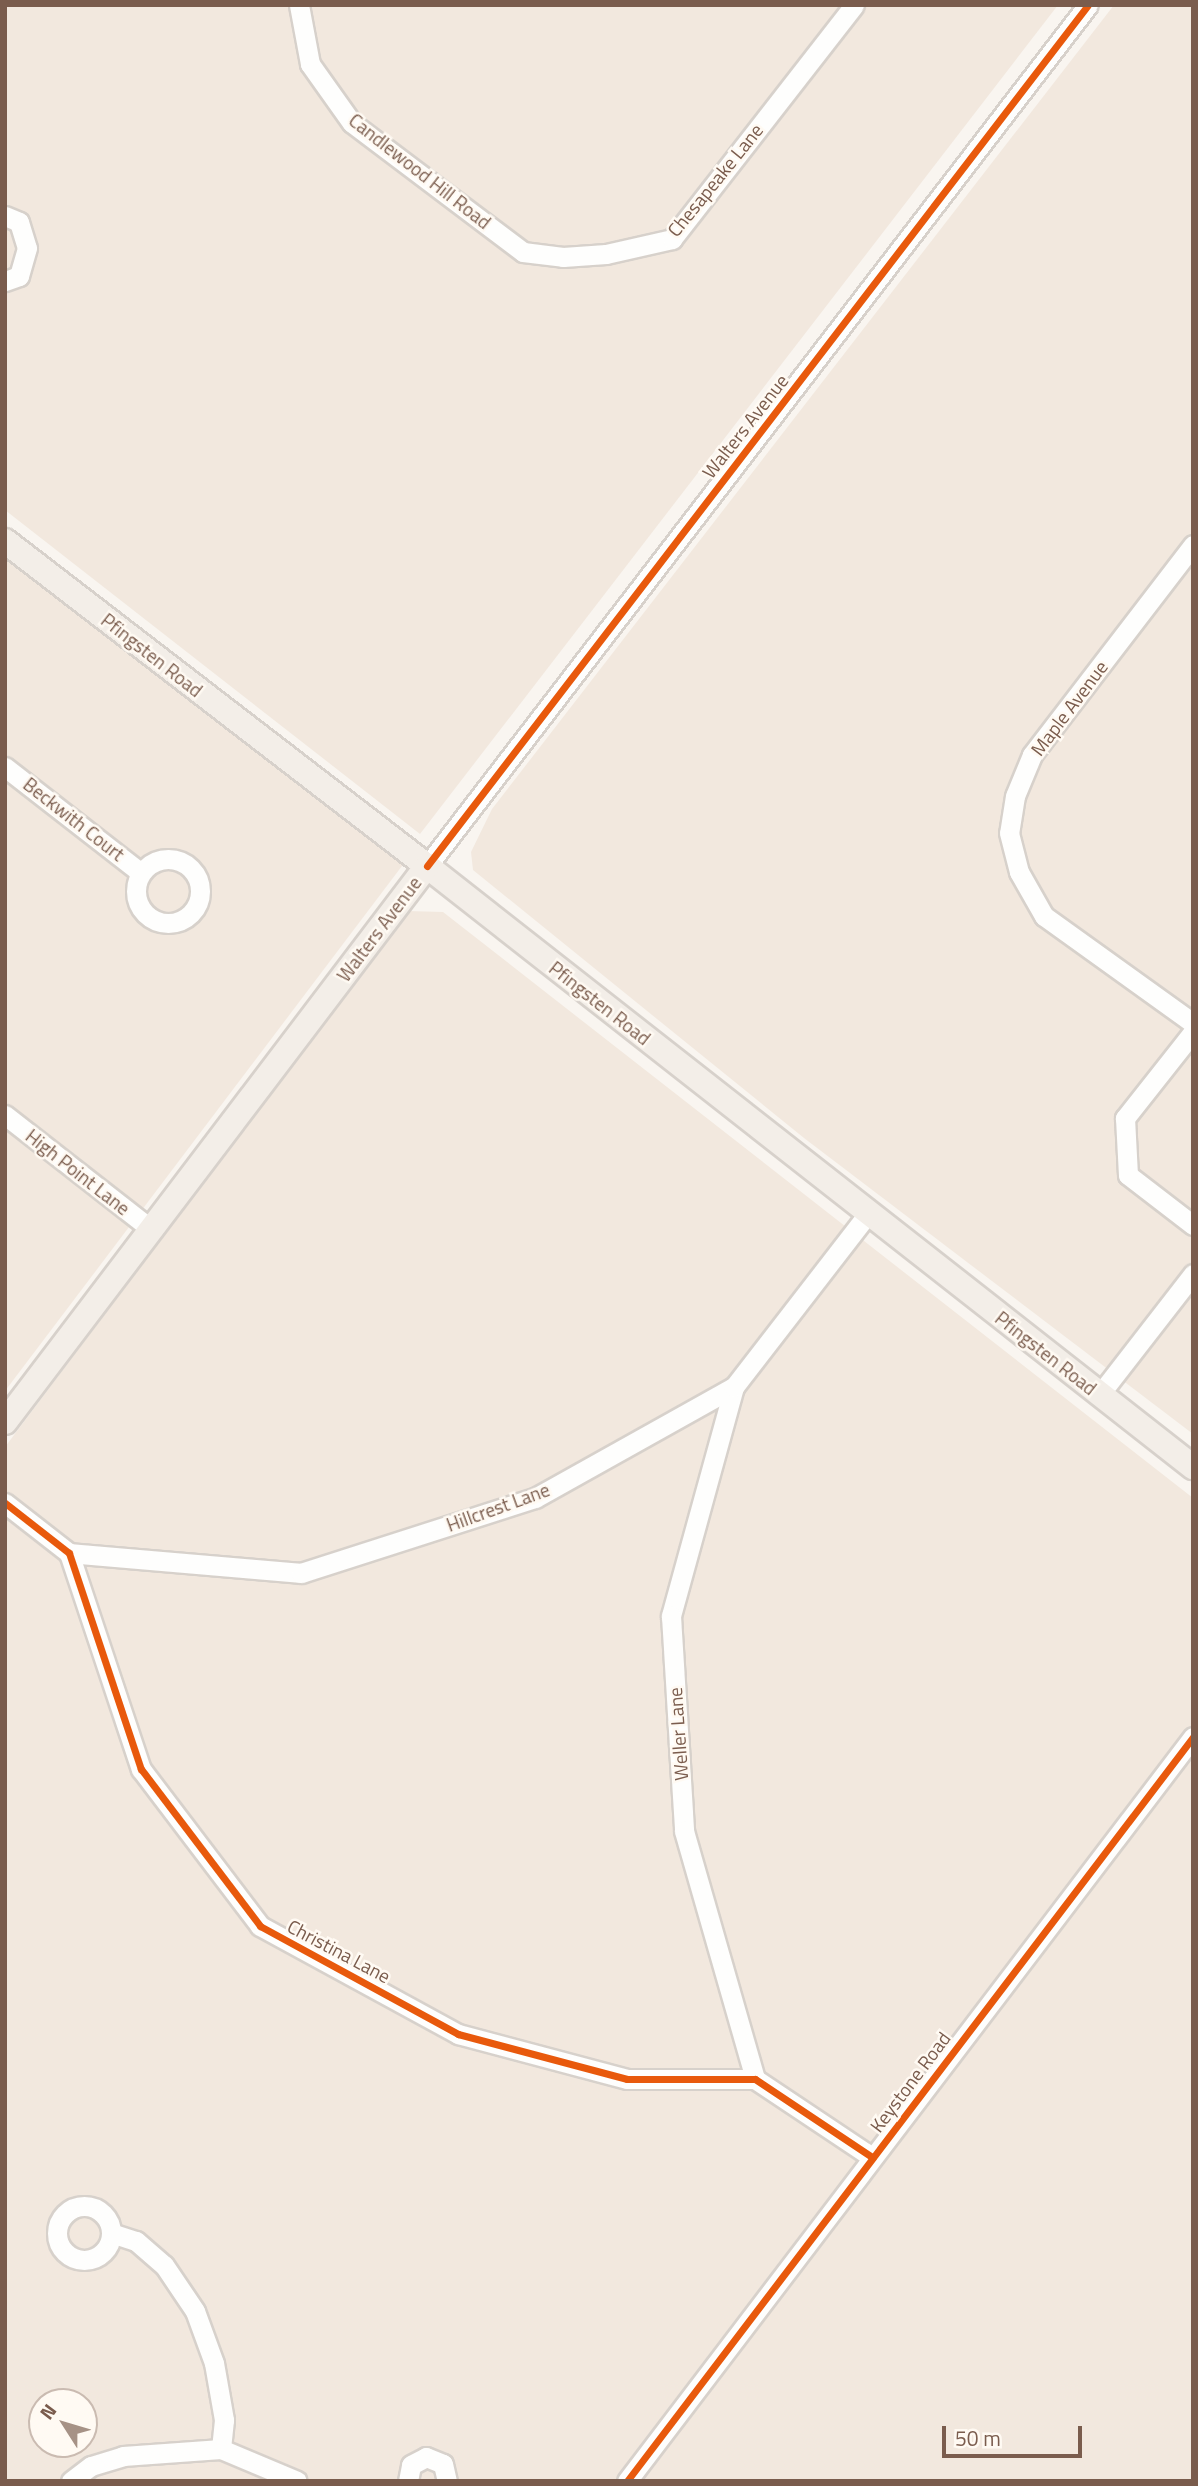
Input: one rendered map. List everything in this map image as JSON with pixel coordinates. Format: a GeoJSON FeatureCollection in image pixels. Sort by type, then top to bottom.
{"type":"FeatureCollection","features":[{"type":"Feature","properties":{"kind":"main road","name":"Pfingsten Road"},"geometry":{"type":"LineString","coordinates":[[5,541],[427,866],[867,1214],[1193,1467]]}},
{"type":"Feature","properties":{"kind":"main road","name":"Walters Avenue"},"geometry":{"type":"LineString","coordinates":[[5,1422],[427,866]]}},
{"type":"Feature","properties":{"kind":"street","name":"Candlewood Hill Road"},"geometry":{"type":"LineString","coordinates":[[299,5],[310,64],[352,123],[523,251]]}},
{"type":"Feature","properties":{"kind":"street","name":"Chesapeake Lane"},"geometry":{"type":"LineString","coordinates":[[523,251],[563,257],[606,254],[672,239],[854,5]]}},
{"type":"Feature","properties":{"kind":"street","name":"Walters Avenue"},"geometry":{"type":"LineString","coordinates":[[427,866],[1088,5]]}},
{"type":"Feature","properties":{"kind":"street"},"geometry":{"type":"LineString","coordinates":[[5,216],[19,222],[27,248],[19,276],[5,281]]}},
{"type":"Feature","properties":{"kind":"street","name":"Maple Avenue"},"geometry":{"type":"LineString","coordinates":[[1193,545],[1032,755],[1015,796],[1009,833],[1019,872],[1044,916],[1193,1023]]}},
{"type":"Feature","properties":{"kind":"street","name":"Beckwith Court"},"geometry":{"type":"LineString","coordinates":[[5,767],[141,873]]}},
{"type":"Feature","properties":{"kind":"street"},"geometry":{"type":"LineString","coordinates":[[1193,1031],[1125,1118],[1128,1175],[1193,1226]]}},
{"type":"Feature","properties":{"kind":"street","name":"High Point Lane"},"geometry":{"type":"LineString","coordinates":[[5,1115],[151,1229]]}},
{"type":"Feature","properties":{"kind":"street","name":"Hillcrest Lane"},"geometry":{"type":"LineString","coordinates":[[69,1553],[301,1573],[535,1498],[734,1387],[867,1214]]}},
{"type":"Feature","properties":{"kind":"street"},"geometry":{"type":"LineString","coordinates":[[1100,1394],[1193,1274]]}},
{"type":"Feature","properties":{"kind":"street","name":"Weller Lane"},"geometry":{"type":"LineString","coordinates":[[734,1387],[671,1616],[684,1831],[755,2079]]}},
{"type":"Feature","properties":{"kind":"street"},"geometry":{"type":"LineString","coordinates":[[5,1503],[69,1553]]}},
{"type":"Feature","properties":{"kind":"street","name":"Christina Lane"},"geometry":{"type":"LineString","coordinates":[[69,1553],[141,1769],[260,1926],[458,2034],[627,2079],[755,2079]]}},
{"type":"Feature","properties":{"kind":"street","name":"Keystone Road"},"geometry":{"type":"LineString","coordinates":[[627,2481],[1193,1737]]}},
{"type":"Feature","properties":{"kind":"street"},"geometry":{"type":"LineString","coordinates":[[755,2079],[872,2157]]}},
{"type":"Feature","properties":{"kind":"street"},"geometry":{"type":"LineString","coordinates":[[111,2233],[136,2241],[164,2265],[195,2311],[214,2363],[224,2420],[221,2449]]}},
{"type":"Feature","properties":{"kind":"street"},"geometry":{"type":"LineString","coordinates":[[71,2481],[91,2466],[123,2456],[221,2449],[297,2481]]}},
{"type":"Feature","properties":{"kind":"street"},"geometry":{"type":"LineString","coordinates":[[408,2481],[411,2465],[426,2457],[443,2464],[447,2481]]}},
{"type":"Feature","properties":{"kind":"shaded area"},"geometry":{"type":"Polygon","coordinates":[[[5,5],[1058,5],[420,834],[5,510],[5,5]]]}},
{"type":"Feature","properties":{"kind":"shaded area"},"geometry":{"type":"Polygon","coordinates":[[[1114,5],[1193,5],[1193,1434],[804,1138],[473,870],[471,852],[492,809],[1114,5]]]}},
{"type":"Feature","properties":{"kind":"shaded area"},"geometry":{"type":"Polygon","coordinates":[[[5,554],[405,862],[5,1391],[5,554]]]}},
{"type":"Feature","properties":{"kind":"shaded area"},"geometry":{"type":"Polygon","coordinates":[[[408,911],[443,912],[1193,1498],[1193,2481],[5,2481],[5,1447],[408,911]]]}},
{"type":"Feature","properties":{"kind":"cycle path"},"geometry":{"type":"LineString","coordinates":[[427,866],[1088,5]]}},
{"type":"Feature","properties":{"kind":"cycle path"},"geometry":{"type":"LineString","coordinates":[[5,1503],[69,1553],[141,1769],[260,1926],[458,2034],[627,2079],[755,2079],[872,2157]]}},
{"type":"Feature","properties":{"kind":"cycle path"},"geometry":{"type":"LineString","coordinates":[[627,2481],[1193,1737]]}}]}
